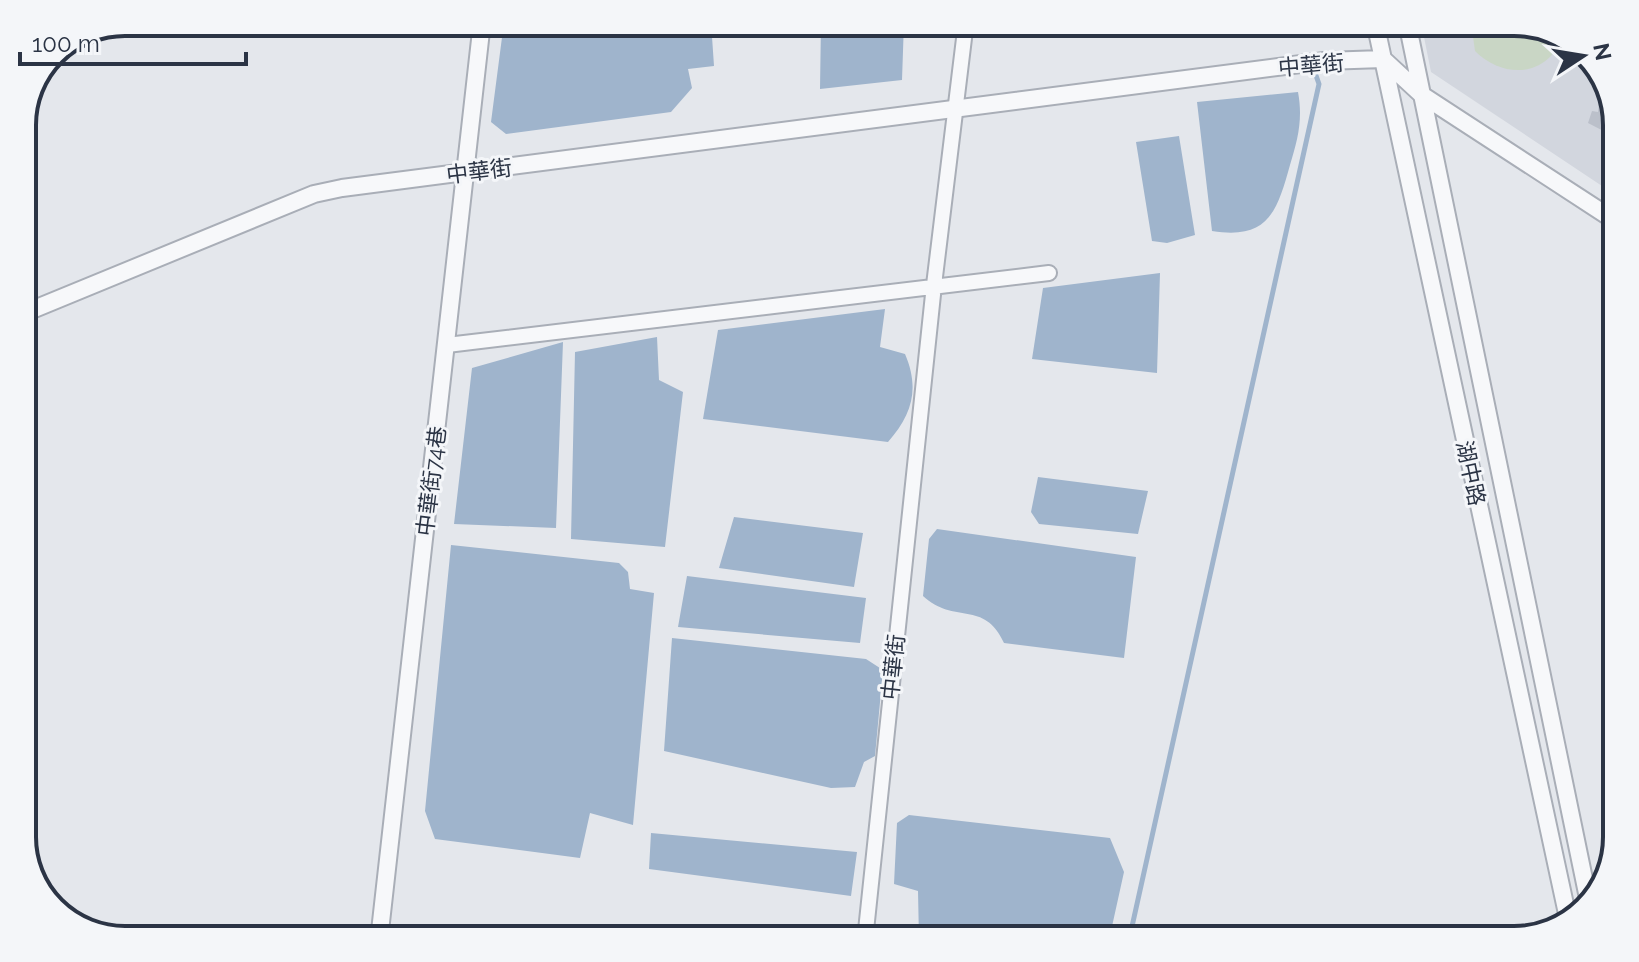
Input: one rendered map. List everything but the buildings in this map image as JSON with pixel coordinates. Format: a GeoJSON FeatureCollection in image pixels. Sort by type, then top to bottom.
{"type":"FeatureCollection","features":[{"type":"Feature","properties":{"kind":"street","name":"中華街74巷"},"geometry":{"type":"LineString","coordinates":[[381,926],[480,36]]}},
{"type":"Feature","properties":{"kind":"street","name":"中華街"},"geometry":{"type":"LineString","coordinates":[[866,926],[934,285],[965,36]]}},
{"type":"Feature","properties":{"kind":"street","name":"湖中路"},"geometry":{"type":"LineString","coordinates":[[1378,36],[1566,909]]}},
{"type":"Feature","properties":{"kind":"street","name":"湖中路"},"geometry":{"type":"LineString","coordinates":[[1410,36],[1586,889]]}},
{"type":"Feature","properties":{"kind":"street","name":"中華街"},"geometry":{"type":"LineString","coordinates":[[36,308],[314,194],[1324,61],[1383,59]]}},
{"type":"Feature","properties":{"kind":"street"},"geometry":{"type":"LineString","coordinates":[[1383,59],[1422,95],[1603,213]]}},
{"type":"Feature","properties":{"kind":"street"},"geometry":{"type":"LineString","coordinates":[[447,345],[764,310],[934,285],[1049,273]]}},
{"type":"Feature","properties":{"kind":"shaded area"},"geometry":{"type":"Polygon","coordinates":[[[1424,36],[1526,37],[1548,43],[1568,54],[1585,71],[1598,96],[1603,119],[1603,187],[1431,72],[1424,36]]]}},
{"type":"Feature","properties":{"kind":"green space"},"geometry":{"type":"Polygon","coordinates":[[[1473,36],[1526,37],[1557,47],[1547,59],[1525,70],[1499,67],[1475,51],[1473,36]]]}},
{"type":"Feature","properties":{"kind":"water"},"geometry":{"type":"Polygon","coordinates":[[[502,36],[712,36],[714,66],[688,69],[692,88],[671,112],[506,134],[491,122],[502,36]]]}},
{"type":"Feature","properties":{"kind":"water"},"geometry":{"type":"Polygon","coordinates":[[[821,36],[904,36],[902,80],[820,89],[821,36]]]}},
{"type":"Feature","properties":{"kind":"water"},"geometry":{"type":"Polygon","coordinates":[[[1298,92],[1300,120],[1297,138],[1274,209],[1267,219],[1246,231],[1212,231],[1197,102],[1298,92]]]}},
{"type":"Feature","properties":{"kind":"water"},"geometry":{"type":"Polygon","coordinates":[[[1179,136],[1195,235],[1167,243],[1152,241],[1136,142],[1179,136]]]}},
{"type":"Feature","properties":{"kind":"water"},"geometry":{"type":"Polygon","coordinates":[[[1160,273],[1157,373],[1032,359],[1043,288],[1160,273]]]}},
{"type":"Feature","properties":{"kind":"water"},"geometry":{"type":"Polygon","coordinates":[[[885,309],[880,347],[905,354],[913,390],[908,412],[888,442],[703,419],[718,330],[885,309]]]}},
{"type":"Feature","properties":{"kind":"water"},"geometry":{"type":"Polygon","coordinates":[[[657,337],[659,380],[683,392],[665,547],[571,539],[575,352],[657,337]]]}},
{"type":"Feature","properties":{"kind":"water"},"geometry":{"type":"Polygon","coordinates":[[[563,342],[556,528],[454,524],[472,368],[563,342]]]}},
{"type":"Feature","properties":{"kind":"water"},"geometry":{"type":"Polygon","coordinates":[[[1038,477],[1148,491],[1138,534],[1039,524],[1031,512],[1038,477]]]}},
{"type":"Feature","properties":{"kind":"water"},"geometry":{"type":"Polygon","coordinates":[[[734,517],[863,533],[854,587],[719,568],[734,517]]]}},
{"type":"Feature","properties":{"kind":"water"},"geometry":{"type":"Polygon","coordinates":[[[937,529],[1136,557],[1124,658],[1004,643],[996,630],[978,616],[935,605],[923,596],[929,539],[937,529]]]}},
{"type":"Feature","properties":{"kind":"water"},"geometry":{"type":"Polygon","coordinates":[[[451,545],[619,563],[628,572],[630,589],[654,593],[633,825],[590,813],[580,858],[435,839],[425,811],[451,545]]]}},
{"type":"Feature","properties":{"kind":"water"},"geometry":{"type":"Polygon","coordinates":[[[687,576],[866,598],[860,643],[678,627],[687,576]]]}},
{"type":"Feature","properties":{"kind":"water"},"geometry":{"type":"Polygon","coordinates":[[[672,638],[866,659],[883,670],[875,756],[864,762],[855,787],[831,788],[664,751],[672,638]]]}},
{"type":"Feature","properties":{"kind":"water"},"geometry":{"type":"Polygon","coordinates":[[[909,815],[1110,838],[1124,872],[1112,926],[919,926],[918,891],[894,884],[897,823],[909,815]]]}},
{"type":"Feature","properties":{"kind":"water"},"geometry":{"type":"Polygon","coordinates":[[[651,833],[857,852],[851,896],[649,869],[651,833]]]}},
{"type":"Feature","properties":{"kind":"waterway"},"geometry":{"type":"LineString","coordinates":[[1132,926],[1319,84],[1313,67]]}}]}
